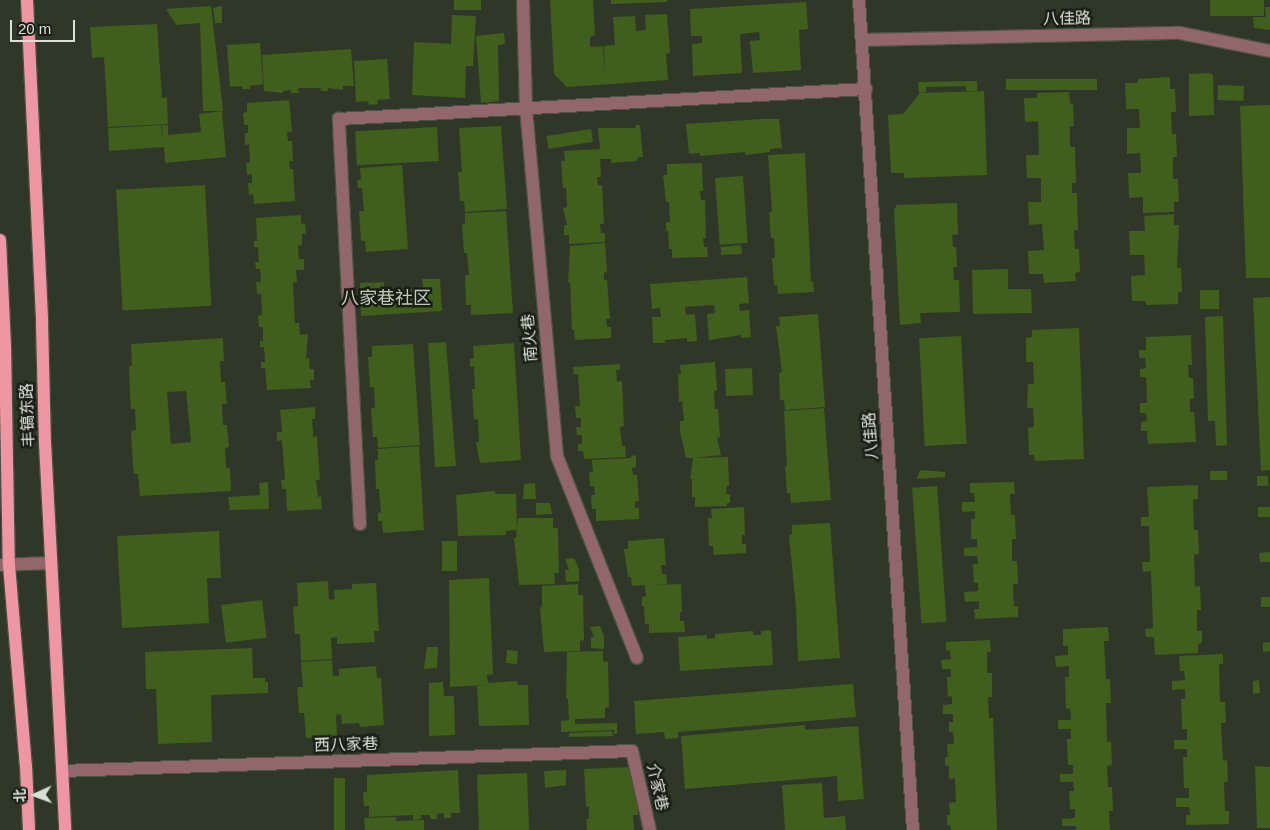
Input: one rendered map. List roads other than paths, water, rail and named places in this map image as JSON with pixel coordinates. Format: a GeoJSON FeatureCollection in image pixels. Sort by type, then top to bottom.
{"type":"FeatureCollection","features":[{"type":"Feature","properties":{"kind":"main road","name":"丰镐东路"},"geometry":{"type":"LineString","coordinates":[[27,0],[51,563],[65,830]]}},
{"type":"Feature","properties":{"kind":"main road","name":"丰镐东路"},"geometry":{"type":"LineString","coordinates":[[0,240],[5,346],[5,565],[26,766],[29,830]]}},
{"type":"Feature","properties":{"kind":"street","name":"南火巷"},"geometry":{"type":"LineString","coordinates":[[523,0],[526,108],[557,456],[637,658]]}},
{"type":"Feature","properties":{"kind":"street","name":"八佳路"},"geometry":{"type":"LineString","coordinates":[[859,0],[913,830]]}},
{"type":"Feature","properties":{"kind":"street","name":"八佳路"},"geometry":{"type":"LineString","coordinates":[[863,40],[1180,33],[1270,51]]}},
{"type":"Feature","properties":{"kind":"street"},"geometry":{"type":"LineString","coordinates":[[360,524],[339,119],[866,89]]}},
{"type":"Feature","properties":{"kind":"street"},"geometry":{"type":"LineString","coordinates":[[5,565],[51,563]]}},
{"type":"Feature","properties":{"kind":"street","name":"西八家巷"},"geometry":{"type":"LineString","coordinates":[[62,771],[632,751]]}},
{"type":"Feature","properties":{"kind":"street","name":"介家巷"},"geometry":{"type":"LineString","coordinates":[[632,751],[650,830]]}},
{"type":"Feature","properties":{"kind":"district","name":"八家巷社区"},"geometry":{"type":"Point","coordinates":[386,298]}}]}
